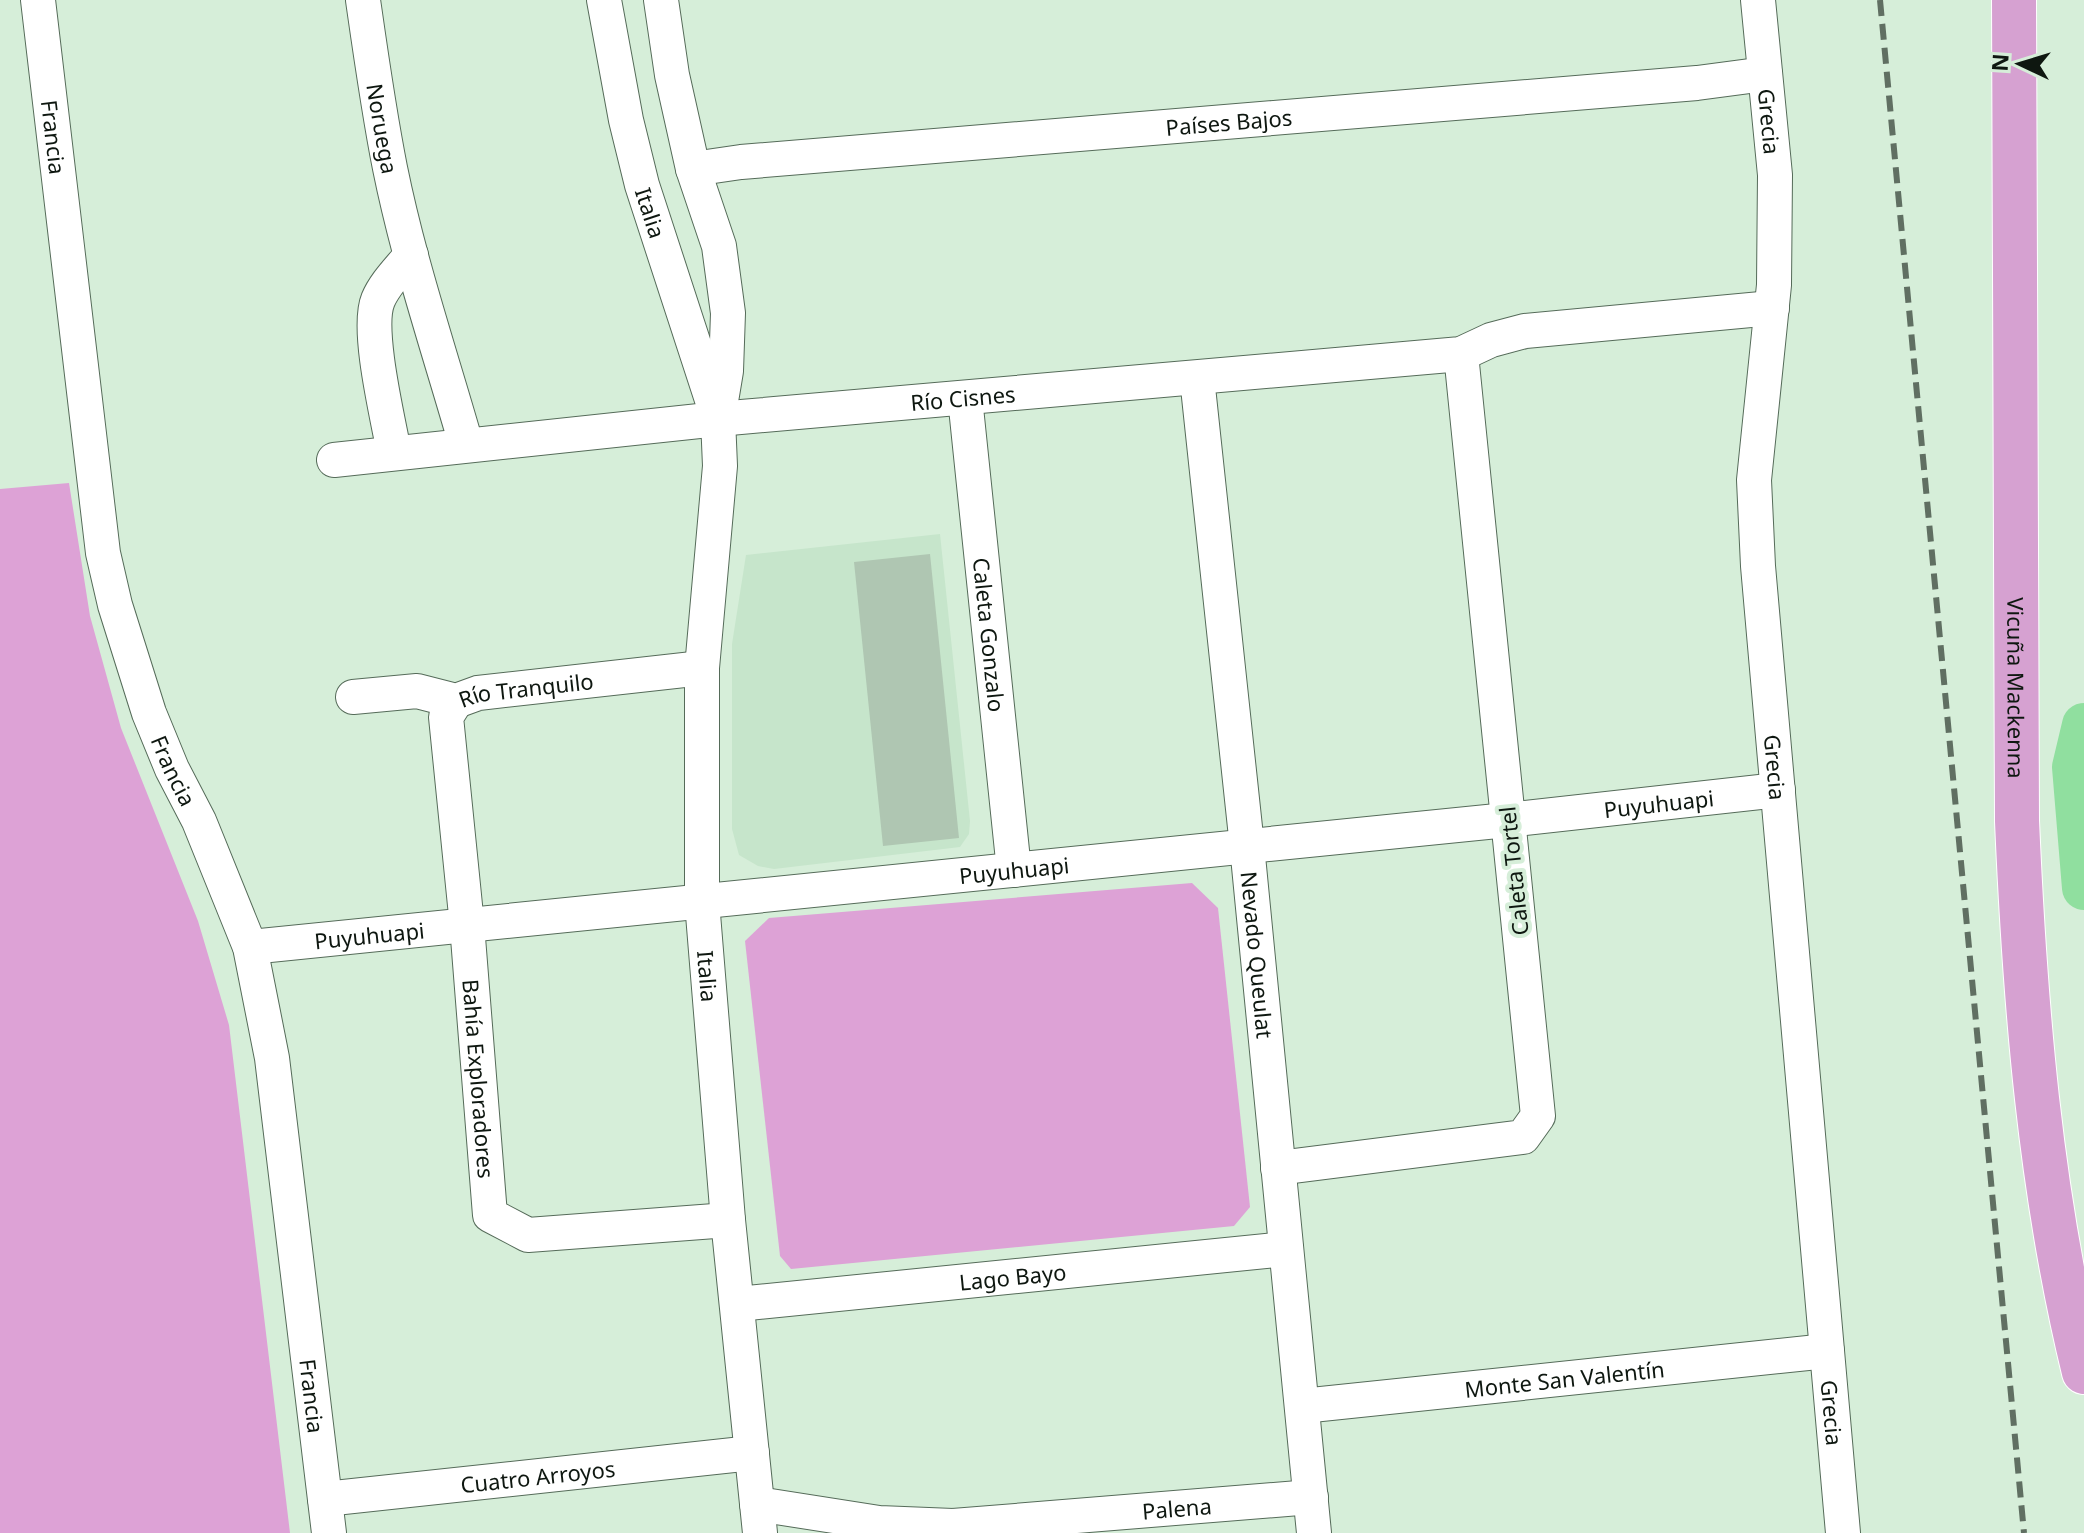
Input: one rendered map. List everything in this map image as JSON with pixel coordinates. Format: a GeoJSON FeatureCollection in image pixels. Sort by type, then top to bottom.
{"type":"FeatureCollection","features":[{"type":"Feature","properties":{"kind":"main road","name":"Vicuña Mackenna"},"geometry":{"type":"LineString","coordinates":[[2014,0],[2016,805],[2022,941],[2036,1089],[2052,1208],[2084,1372]]}},
{"type":"Feature","properties":{"kind":"street","name":"Francia"},"geometry":{"type":"LineString","coordinates":[[38,0],[103,553],[115,605],[149,713],[172,769],[199,821],[250,947],[272,1058],[329,1533]]}},
{"type":"Feature","properties":{"kind":"street","name":"Noruega"},"geometry":{"type":"LineString","coordinates":[[363,0],[390,170],[411,255],[466,444]]}},
{"type":"Feature","properties":{"kind":"street","name":"Italia"},"geometry":{"type":"LineString","coordinates":[[604,0],[626,120],[642,185],[718,419]]}},
{"type":"Feature","properties":{"kind":"street","name":"Italia"},"geometry":{"type":"LineString","coordinates":[[661,0],[672,75],[693,169],[719,246],[728,313],[726,371],[718,419],[720,466],[702,668],[702,902],[728,1220],[759,1518]]}},
{"type":"Feature","properties":{"kind":"street","name":"Grecia"},"geometry":{"type":"LineString","coordinates":[[1758,0],[1775,175],[1772,308],[1754,480],[1758,566],[1843,1533]]}},
{"type":"Feature","properties":{"kind":"street","name":"Países Bajos"},"geometry":{"type":"LineString","coordinates":[[693,169],[757,161],[1697,83],[1765,74]]}},
{"type":"Feature","properties":{"kind":"street"},"geometry":{"type":"LineString","coordinates":[[394,452],[379,374],[375,311],[384,288],[411,255]]}},
{"type":"Feature","properties":{"kind":"street","name":"Río Cisnes"},"geometry":{"type":"LineString","coordinates":[[334,460],[718,419],[1461,354],[1491,340],[1525,331],[1772,308]]}},
{"type":"Feature","properties":{"kind":"street","name":"Caleta Tortel"},"geometry":{"type":"LineString","coordinates":[[1278,1168],[1523,1137],[1538,1116],[1461,354]]}},
{"type":"Feature","properties":{"kind":"street","name":"Nevado Queulat"},"geometry":{"type":"LineString","coordinates":[[1197,378],[1247,846],[1314,1533]]}},
{"type":"Feature","properties":{"kind":"street","name":"Caleta Gonzalo"},"geometry":{"type":"LineString","coordinates":[[965,398],[1014,870]]}},
{"type":"Feature","properties":{"kind":"street","name":"Río Tranquilo"},"geometry":{"type":"LineString","coordinates":[[353,697],[417,691],[456,701],[478,693],[702,668]]}},
{"type":"Feature","properties":{"kind":"street","name":"Bahía Exploradores"},"geometry":{"type":"LineString","coordinates":[[456,701],[446,717],[467,925],[490,1215],[528,1235],[728,1220]]}},
{"type":"Feature","properties":{"kind":"street","name":"Puyuhuapi"},"geometry":{"type":"LineString","coordinates":[[250,947],[1778,790]]}},
{"type":"Feature","properties":{"kind":"street","name":"Lago Bayo"},"geometry":{"type":"LineString","coordinates":[[738,1304],[1286,1249]]}},
{"type":"Feature","properties":{"kind":"street","name":"Monte San Valentín"},"geometry":{"type":"LineString","coordinates":[[1302,1406],[1827,1351]]}},
{"type":"Feature","properties":{"kind":"street","name":"Cuatro Arroyos"},"geometry":{"type":"LineString","coordinates":[[325,1499],[752,1453]]}},
{"type":"Feature","properties":{"kind":"street","name":"Palena"},"geometry":{"type":"LineString","coordinates":[[759,1518],[953,1526],[1048,1526],[1311,1497]]}},
{"type":"Feature","properties":{"kind":"shaded area"},"geometry":{"type":"Polygon","coordinates":[[[69,483],[90,616],[121,728],[198,921],[229,1025],[290,1533],[0,1533],[0,489],[69,483]]]}},
{"type":"Feature","properties":{"kind":"shaded area"},"geometry":{"type":"Polygon","coordinates":[[[940,534],[969,834],[960,847],[774,869],[758,866],[739,855],[732,829],[732,644],[746,555],[940,534]]]}},
{"type":"Feature","properties":{"kind":"shaded area"},"geometry":{"type":"Polygon","coordinates":[[[1192,883],[1218,908],[1250,1207],[1234,1226],[791,1269],[780,1256],[745,941],[769,918],[1192,883]]]}},
{"type":"Feature","properties":{"kind":"building"},"geometry":{"type":"Polygon","coordinates":[[[930,554],[959,838],[883,846],[854,562],[930,554]]]}},
{"type":"Feature","properties":{"kind":"waterway"},"geometry":{"type":"LineString","coordinates":[[2084,725],[2074,767],[2084,888]]}},
{"type":"Feature","properties":{"kind":"railway"},"geometry":{"type":"LineString","coordinates":[[1880,0],[2024,1533]]}}]}
